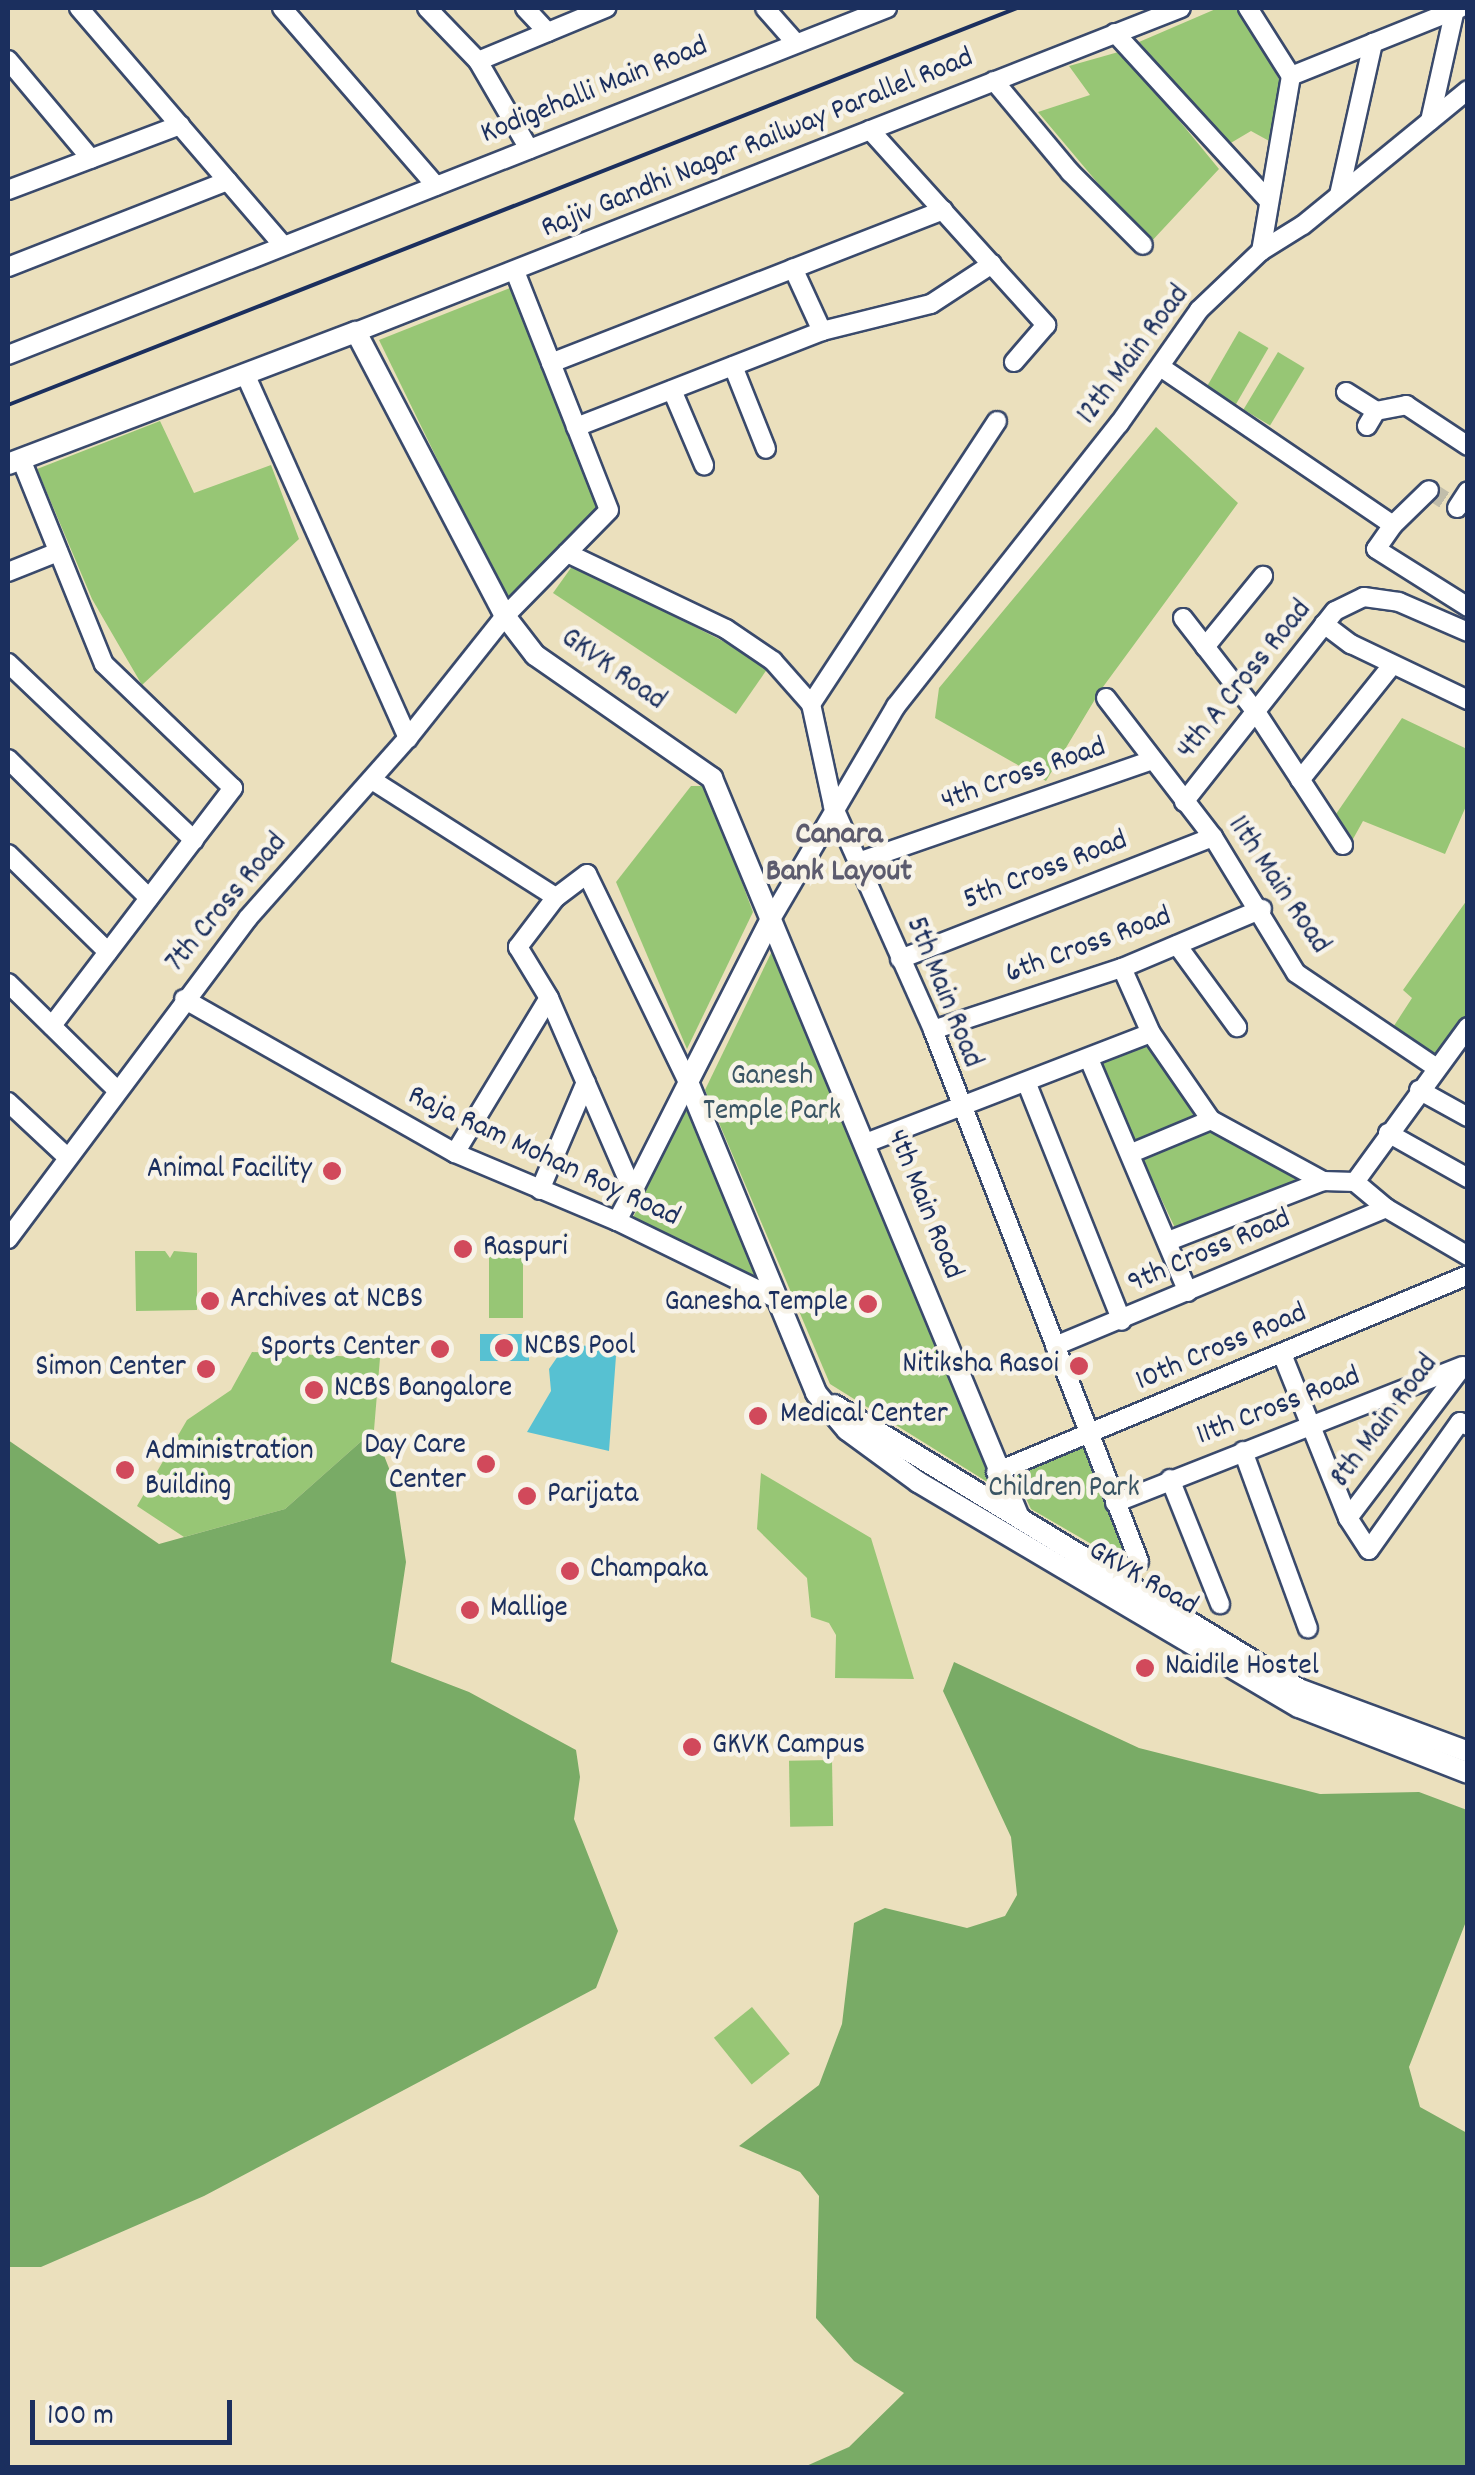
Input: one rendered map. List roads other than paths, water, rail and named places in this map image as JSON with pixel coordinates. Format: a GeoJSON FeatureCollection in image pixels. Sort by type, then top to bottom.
{"type":"FeatureCollection","features":[{"type":"Feature","properties":{"kind":"main road"},"geometry":{"type":"LineString","coordinates":[[14,462],[356,332]]}},
{"type":"Feature","properties":{"kind":"main road","name":"GKVK Road"},"geometry":{"type":"LineString","coordinates":[[356,332],[505,616],[535,655],[712,778],[771,919]]}},
{"type":"Feature","properties":{"kind":"main road"},"geometry":{"type":"LineString","coordinates":[[688,1082],[771,919]]}},
{"type":"Feature","properties":{"kind":"main road","name":"4th Main Road"},"geometry":{"type":"LineString","coordinates":[[771,919],[866,1143],[996,1472],[1018,1515]]}},
{"type":"Feature","properties":{"kind":"main road","name":"GKVK Road"},"geometry":{"type":"LineString","coordinates":[[688,1082],[816,1393],[846,1430],[1028,1548],[1299,1707],[1465,1762]]}},
{"type":"Feature","properties":{"kind":"main road","name":"GKVK Road"},"geometry":{"type":"LineString","coordinates":[[816,1393],[1299,1688],[1465,1762]]}},
{"type":"Feature","properties":{"kind":"main road"},"geometry":{"type":"LineString","coordinates":[[1028,1548],[1040,1529]]}},
{"type":"Feature","properties":{"kind":"street"},"geometry":{"type":"LineString","coordinates":[[79,8],[281,243]]}},
{"type":"Feature","properties":{"kind":"street"},"geometry":{"type":"LineString","coordinates":[[282,8],[436,186]]}},
{"type":"Feature","properties":{"kind":"street"},"geometry":{"type":"LineString","coordinates":[[427,8],[478,61],[529,149]]}},
{"type":"Feature","properties":{"kind":"street"},"geometry":{"type":"LineString","coordinates":[[525,8],[548,32]]}},
{"type":"Feature","properties":{"kind":"street"},"geometry":{"type":"LineString","coordinates":[[478,61],[606,8]]}},
{"type":"Feature","properties":{"kind":"street"},"geometry":{"type":"LineString","coordinates":[[765,8],[795,42]]}},
{"type":"Feature","properties":{"kind":"street","name":"Kodigehalli Main Road"},"geometry":{"type":"LineString","coordinates":[[8,355],[281,243],[887,8]]}},
{"type":"Feature","properties":{"kind":"street","name":"Rajiv Gandhi Nagar Railway Parallel Road"},"geometry":{"type":"LineString","coordinates":[[356,332],[1180,8]]}},
{"type":"Feature","properties":{"kind":"street"},"geometry":{"type":"LineString","coordinates":[[1248,8],[1291,76],[1261,250]]}},
{"type":"Feature","properties":{"kind":"street"},"geometry":{"type":"LineString","coordinates":[[1291,76],[1458,8]]}},
{"type":"Feature","properties":{"kind":"street"},"geometry":{"type":"LineString","coordinates":[[1430,121],[1458,8]]}},
{"type":"Feature","properties":{"kind":"street"},"geometry":{"type":"LineString","coordinates":[[1115,33],[1269,202]]}},
{"type":"Feature","properties":{"kind":"street"},"geometry":{"type":"LineString","coordinates":[[1339,194],[1373,43]]}},
{"type":"Feature","properties":{"kind":"street"},"geometry":{"type":"LineString","coordinates":[[8,60],[91,159]]}},
{"type":"Feature","properties":{"kind":"street"},"geometry":{"type":"LineString","coordinates":[[994,81],[1070,172],[1143,245]]}},
{"type":"Feature","properties":{"kind":"street","name":"12th Main Road"},"geometry":{"type":"LineString","coordinates":[[771,919],[833,806],[896,706],[1162,368],[1199,310],[1261,250],[1339,194],[1468,90]]}},
{"type":"Feature","properties":{"kind":"street"},"geometry":{"type":"LineString","coordinates":[[10,185],[180,125]]}},
{"type":"Feature","properties":{"kind":"street"},"geometry":{"type":"LineString","coordinates":[[870,130],[1046,325],[1014,362]]}},
{"type":"Feature","properties":{"kind":"street"},"geometry":{"type":"LineString","coordinates":[[8,267],[228,181]]}},
{"type":"Feature","properties":{"kind":"street"},"geometry":{"type":"LineString","coordinates":[[551,363],[942,210]]}},
{"type":"Feature","properties":{"kind":"street"},"geometry":{"type":"LineString","coordinates":[[515,271],[576,427],[822,332],[931,304],[992,264]]}},
{"type":"Feature","properties":{"kind":"street"},"geometry":{"type":"LineString","coordinates":[[793,268],[822,332]]}},
{"type":"Feature","properties":{"kind":"street"},"geometry":{"type":"LineString","coordinates":[[732,366],[766,449]]}},
{"type":"Feature","properties":{"kind":"street"},"geometry":{"type":"LineString","coordinates":[[1162,368],[1394,525]]}},
{"type":"Feature","properties":{"kind":"street"},"geometry":{"type":"LineString","coordinates":[[246,376],[408,738]]}},
{"type":"Feature","properties":{"kind":"street"},"geometry":{"type":"LineString","coordinates":[[672,390],[704,465]]}},
{"type":"Feature","properties":{"kind":"street"},"geometry":{"type":"LineString","coordinates":[[1346,392],[1372,418],[1406,404],[1468,446]]}},
{"type":"Feature","properties":{"kind":"street"},"geometry":{"type":"LineString","coordinates":[[568,552],[726,629],[773,661],[811,704],[997,421]]}},
{"type":"Feature","properties":{"kind":"street","name":"7th Cross Road"},"geometry":{"type":"LineString","coordinates":[[8,1239],[184,999],[408,738],[505,616],[609,510],[576,427]]}},
{"type":"Feature","properties":{"kind":"street"},"geometry":{"type":"LineString","coordinates":[[14,462],[58,552],[104,664],[233,788],[52,1026]]}},
{"type":"Feature","properties":{"kind":"street"},"geometry":{"type":"LineString","coordinates":[[1430,490],[1376,548],[1468,607]]}},
{"type":"Feature","properties":{"kind":"street"},"geometry":{"type":"LineString","coordinates":[[1458,508],[1468,491]]}},
{"type":"Feature","properties":{"kind":"street"},"geometry":{"type":"LineString","coordinates":[[8,572],[58,552]]}},
{"type":"Feature","properties":{"kind":"street"},"geometry":{"type":"LineString","coordinates":[[1205,647],[1263,576]]}},
{"type":"Feature","properties":{"kind":"street","name":"4th A Cross Road"},"geometry":{"type":"LineString","coordinates":[[1184,802],[1324,624],[1364,597],[1399,602],[1468,632]]}},
{"type":"Feature","properties":{"kind":"street"},"geometry":{"type":"LineString","coordinates":[[1183,618],[1256,712],[1343,845]]}},
{"type":"Feature","properties":{"kind":"street"},"geometry":{"type":"LineString","coordinates":[[1324,624],[1392,666],[1468,700]]}},
{"type":"Feature","properties":{"kind":"street"},"geometry":{"type":"LineString","coordinates":[[8,663],[194,840]]}},
{"type":"Feature","properties":{"kind":"street"},"geometry":{"type":"LineString","coordinates":[[1300,780],[1392,666]]}},
{"type":"Feature","properties":{"kind":"street","name":"11th Main Road"},"geometry":{"type":"LineString","coordinates":[[1106,698],[1262,909],[1296,973],[1437,1068]]}},
{"type":"Feature","properties":{"kind":"street","name":"5th Main Road"},"geometry":{"type":"LineString","coordinates":[[811,704],[833,806],[933,1030],[956,1104],[1139,1562]]}},
{"type":"Feature","properties":{"kind":"street"},"geometry":{"type":"LineString","coordinates":[[8,760],[149,898]]}},
{"type":"Feature","properties":{"kind":"street","name":"4th Cross Road"},"geometry":{"type":"LineString","coordinates":[[858,862],[1152,760]]}},
{"type":"Feature","properties":{"kind":"street"},"geometry":{"type":"LineString","coordinates":[[372,780],[556,896]]}},
{"type":"Feature","properties":{"kind":"street","name":"5th Cross Road"},"geometry":{"type":"LineString","coordinates":[[900,959],[1212,837]]}},
{"type":"Feature","properties":{"kind":"street"},"geometry":{"type":"LineString","coordinates":[[8,854],[108,952]]}},
{"type":"Feature","properties":{"kind":"street"},"geometry":{"type":"LineString","coordinates":[[617,1220],[632,1191],[688,1082],[587,874],[556,896],[518,947],[549,998],[632,1191]]}},
{"type":"Feature","properties":{"kind":"street","name":"6th Cross Road"},"geometry":{"type":"LineString","coordinates":[[933,1030],[1122,968],[1262,909]]}},
{"type":"Feature","properties":{"kind":"street"},"geometry":{"type":"LineString","coordinates":[[1178,945],[1237,1027]]}},
{"type":"Feature","properties":{"kind":"street"},"geometry":{"type":"LineString","coordinates":[[1122,968],[1152,1034],[1211,1120],[1323,1181]]}},
{"type":"Feature","properties":{"kind":"street"},"geometry":{"type":"LineString","coordinates":[[8,982],[116,1088]]}},
{"type":"Feature","properties":{"kind":"street"},"geometry":{"type":"LineString","coordinates":[[455,1154],[549,998]]}},
{"type":"Feature","properties":{"kind":"street","name":"Raja Ram Mohan Roy Road"},"geometry":{"type":"LineString","coordinates":[[184,999],[455,1154],[617,1220],[778,1300]]}},
{"type":"Feature","properties":{"kind":"street"},"geometry":{"type":"LineString","coordinates":[[1356,1182],[1419,1090],[1437,1068],[1461,1049],[1468,1027]]}},
{"type":"Feature","properties":{"kind":"street"},"geometry":{"type":"LineString","coordinates":[[866,1143],[956,1104],[1027,1084],[1152,1034]]}},
{"type":"Feature","properties":{"kind":"street"},"geometry":{"type":"LineString","coordinates":[[1088,1059],[1134,1152],[1188,1292]]}},
{"type":"Feature","properties":{"kind":"street"},"geometry":{"type":"LineString","coordinates":[[540,1190],[586,1082]]}},
{"type":"Feature","properties":{"kind":"street"},"geometry":{"type":"LineString","coordinates":[[1027,1084],[1122,1321]]}},
{"type":"Feature","properties":{"kind":"street"},"geometry":{"type":"LineString","coordinates":[[1419,1090],[1468,1118]]}},
{"type":"Feature","properties":{"kind":"street"},"geometry":{"type":"LineString","coordinates":[[8,1102],[66,1157]]}},
{"type":"Feature","properties":{"kind":"street"},"geometry":{"type":"LineString","coordinates":[[1134,1152],[1211,1120]]}},
{"type":"Feature","properties":{"kind":"street"},"geometry":{"type":"LineString","coordinates":[[1388,1133],[1468,1178]]}},
{"type":"Feature","properties":{"kind":"street"},"geometry":{"type":"LineString","coordinates":[[1171,1240],[1323,1181],[1356,1182],[1386,1208],[1468,1256]]}},
{"type":"Feature","properties":{"kind":"street","name":"9th Cross Road"},"geometry":{"type":"LineString","coordinates":[[1055,1346],[1386,1208]]}},
{"type":"Feature","properties":{"kind":"street","name":"10th Cross Road"},"geometry":{"type":"LineString","coordinates":[[996,1472],[1468,1275]]}},
{"type":"Feature","properties":{"kind":"street"},"geometry":{"type":"LineString","coordinates":[[1282,1354],[1348,1518],[1369,1550],[1460,1422],[1468,1426]]}},
{"type":"Feature","properties":{"kind":"street","name":"11th Cross Road"},"geometry":{"type":"LineString","coordinates":[[1115,1503],[1465,1362]]}},
{"type":"Feature","properties":{"kind":"street","name":"8th Main Road"},"geometry":{"type":"LineString","coordinates":[[1348,1518],[1465,1362]]}},
{"type":"Feature","properties":{"kind":"street"},"geometry":{"type":"LineString","coordinates":[[1242,1450],[1308,1629]]}},
{"type":"Feature","properties":{"kind":"street"},"geometry":{"type":"LineString","coordinates":[[1170,1479],[1220,1604]]}},
{"type":"Feature","properties":{"kind":"water","name":"NCBS Pool"},"geometry":{"type":"Polygon","coordinates":[[[480,1334],[529,1334],[529,1361],[480,1361],[480,1334]]]}},
{"type":"Feature","properties":{"kind":"water"},"geometry":{"type":"Polygon","coordinates":[[[594,1345],[616,1356],[609,1451],[527,1432],[551,1391],[549,1369],[558,1356],[566,1347],[594,1345]]]}},
{"type":"Feature","properties":{"kind":"tunnel"},"geometry":{"type":"LineString","coordinates":[[1429,490],[1457,508]]}},
{"type":"Feature","properties":{"kind":"railway"},"geometry":{"type":"LineString","coordinates":[[8,405],[1017,8]]}},
{"type":"Feature","properties":{"kind":"place","name":"Animal Facility"},"geometry":{"type":"Point","coordinates":[332,1171]}},
{"type":"Feature","properties":{"kind":"place","name":"Raspuri"},"geometry":{"type":"Point","coordinates":[463,1249]}},
{"type":"Feature","properties":{"kind":"place","name":"Archives at NCBS"},"geometry":{"type":"Point","coordinates":[210,1301]}},
{"type":"Feature","properties":{"kind":"place","name":"Ganesha Temple"},"geometry":{"type":"Point","coordinates":[868,1304]}},
{"type":"Feature","properties":{"kind":"place","name":"NCBS Pool"},"geometry":{"type":"Point","coordinates":[504,1348]}},
{"type":"Feature","properties":{"kind":"place","name":"Sports Center"},"geometry":{"type":"Point","coordinates":[440,1349]}},
{"type":"Feature","properties":{"kind":"place","name":"Nitiksha Rasoi"},"geometry":{"type":"Point","coordinates":[1079,1366]}},
{"type":"Feature","properties":{"kind":"place","name":"Simon Center"},"geometry":{"type":"Point","coordinates":[206,1369]}},
{"type":"Feature","properties":{"kind":"place","name":"NCBS Bangalore"},"geometry":{"type":"Point","coordinates":[314,1390]}},
{"type":"Feature","properties":{"kind":"place","name":"Medical Center"},"geometry":{"type":"Point","coordinates":[758,1416]}},
{"type":"Feature","properties":{"kind":"place","name":"Day Care Center"},"geometry":{"type":"Point","coordinates":[486,1464]}},
{"type":"Feature","properties":{"kind":"place","name":"Administration Building"},"geometry":{"type":"Point","coordinates":[125,1470]}},
{"type":"Feature","properties":{"kind":"place","name":"Parijata"},"geometry":{"type":"Point","coordinates":[527,1496]}},
{"type":"Feature","properties":{"kind":"place","name":"Champaka"},"geometry":{"type":"Point","coordinates":[570,1571]}},
{"type":"Feature","properties":{"kind":"place","name":"Mallige"},"geometry":{"type":"Point","coordinates":[470,1610]}},
{"type":"Feature","properties":{"kind":"place","name":"Naidile Hostel"},"geometry":{"type":"Point","coordinates":[1145,1668]}},
{"type":"Feature","properties":{"kind":"place","name":"GKVK Campus"},"geometry":{"type":"Point","coordinates":[692,1747]}},
{"type":"Feature","properties":{"kind":"district","name":"Canara Bank Layout"},"geometry":{"type":"Point","coordinates":[839,856]}},
{"type":"Feature","properties":{"kind":"park label","name":"Ganesh Temple Park"},"geometry":{"type":"Point","coordinates":[772,1095]}},
{"type":"Feature","properties":{"kind":"park label","name":"Children Park"},"geometry":{"type":"Point","coordinates":[1064,1490]}}]}
